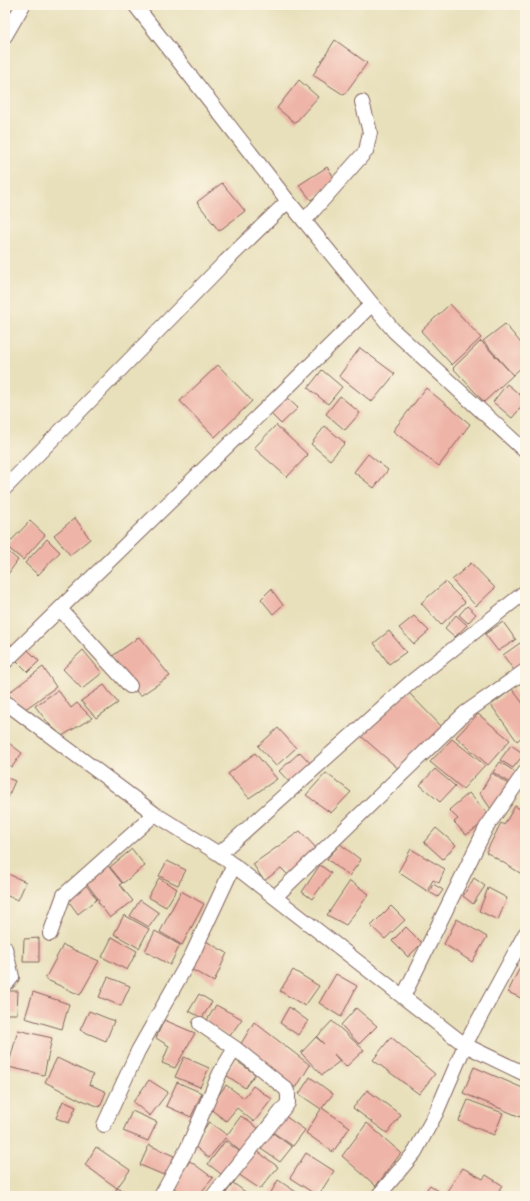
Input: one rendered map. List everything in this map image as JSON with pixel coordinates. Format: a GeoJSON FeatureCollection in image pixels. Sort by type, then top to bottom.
{"type":"FeatureCollection","features":[{"type":"Feature","properties":{"kind":"street"},"geometry":{"type":"LineString","coordinates":[[5,36],[23,5]]}},
{"type":"Feature","properties":{"kind":"street"},"geometry":{"type":"LineString","coordinates":[[135,5],[288,201],[394,331],[525,451]]}},
{"type":"Feature","properties":{"kind":"street"},"geometry":{"type":"LineString","coordinates":[[304,220],[366,151],[370,132],[362,102]]}},
{"type":"Feature","properties":{"kind":"street"},"geometry":{"type":"LineString","coordinates":[[5,488],[225,262],[288,201]]}},
{"type":"Feature","properties":{"kind":"street"},"geometry":{"type":"LineString","coordinates":[[5,662],[372,304]]}},
{"type":"Feature","properties":{"kind":"street"},"geometry":{"type":"LineString","coordinates":[[219,854],[410,683],[525,592]]}},
{"type":"Feature","properties":{"kind":"street"},"geometry":{"type":"LineString","coordinates":[[60,609],[130,686]]}},
{"type":"Feature","properties":{"kind":"street"},"geometry":{"type":"LineString","coordinates":[[275,897],[465,713],[525,671]]}},
{"type":"Feature","properties":{"kind":"street"},"geometry":{"type":"LineString","coordinates":[[5,702],[155,814],[234,865],[465,1045],[525,1074]]}},
{"type":"Feature","properties":{"kind":"street"},"geometry":{"type":"LineString","coordinates":[[403,997],[486,828],[525,772]]}},
{"type":"Feature","properties":{"kind":"street"},"geometry":{"type":"LineString","coordinates":[[50,934],[64,894],[155,814]]}},
{"type":"Feature","properties":{"kind":"street"},"geometry":{"type":"LineString","coordinates":[[104,1125],[138,1051],[192,955],[234,865]]}},
{"type":"Feature","properties":{"kind":"street"},"geometry":{"type":"LineString","coordinates":[[378,1196],[414,1152],[436,1113],[465,1045],[525,934]]}},
{"type":"Feature","properties":{"kind":"street"},"geometry":{"type":"LineString","coordinates":[[5,948],[12,977],[5,983]]}},
{"type":"Feature","properties":{"kind":"street"},"geometry":{"type":"LineString","coordinates":[[200,1024],[235,1048],[286,1089],[288,1094],[288,1103],[214,1196]]}},
{"type":"Feature","properties":{"kind":"street"},"geometry":{"type":"LineString","coordinates":[[161,1196],[187,1149],[220,1073],[235,1048]]}},
{"type":"Feature","properties":{"kind":"building"},"geometry":{"type":"Polygon","coordinates":[[[335,40],[367,63],[344,95],[313,75],[335,40]]]}},
{"type":"Feature","properties":{"kind":"building"},"geometry":{"type":"Polygon","coordinates":[[[299,80],[318,97],[295,123],[277,108],[299,80]]]}},
{"type":"Feature","properties":{"kind":"building"},"geometry":{"type":"Polygon","coordinates":[[[327,167],[336,180],[311,200],[299,185],[327,167]]]}},
{"type":"Feature","properties":{"kind":"building"},"geometry":{"type":"Polygon","coordinates":[[[222,183],[245,211],[219,231],[197,202],[222,183]]]}},
{"type":"Feature","properties":{"kind":"building"},"geometry":{"type":"Polygon","coordinates":[[[450,304],[481,338],[452,365],[421,331],[450,304]]]}},
{"type":"Feature","properties":{"kind":"building"},"geometry":{"type":"Polygon","coordinates":[[[505,324],[525,348],[525,364],[513,375],[483,341],[505,324]]]}},
{"type":"Feature","properties":{"kind":"building"},"geometry":{"type":"Polygon","coordinates":[[[481,341],[513,375],[484,402],[453,368],[481,341]]]}},
{"type":"Feature","properties":{"kind":"building"},"geometry":{"type":"Polygon","coordinates":[[[360,348],[395,374],[372,402],[339,376],[360,348]]]}},
{"type":"Feature","properties":{"kind":"building"},"geometry":{"type":"Polygon","coordinates":[[[218,365],[252,401],[215,437],[180,401],[218,365]]]}},
{"type":"Feature","properties":{"kind":"building"},"geometry":{"type":"Polygon","coordinates":[[[322,370],[342,387],[328,404],[308,388],[322,370]]]}},
{"type":"Feature","properties":{"kind":"building"},"geometry":{"type":"Polygon","coordinates":[[[507,384],[525,399],[525,403],[512,418],[493,402],[507,384]]]}},
{"type":"Feature","properties":{"kind":"building"},"geometry":{"type":"Polygon","coordinates":[[[426,388],[470,424],[439,466],[393,431],[426,388]]]}},
{"type":"Feature","properties":{"kind":"building"},"geometry":{"type":"Polygon","coordinates":[[[340,396],[360,413],[345,430],[326,414],[340,396]]]}},
{"type":"Feature","properties":{"kind":"building"},"geometry":{"type":"Polygon","coordinates":[[[286,397],[298,408],[281,424],[271,414],[286,397]]]}},
{"type":"Feature","properties":{"kind":"building"},"geometry":{"type":"Polygon","coordinates":[[[276,425],[308,455],[287,477],[254,448],[276,425]]]}},
{"type":"Feature","properties":{"kind":"building"},"geometry":{"type":"Polygon","coordinates":[[[325,426],[345,443],[330,460],[311,444],[325,426]]]}},
{"type":"Feature","properties":{"kind":"building"},"geometry":{"type":"Polygon","coordinates":[[[368,454],[388,470],[374,488],[354,472],[368,454]]]}},
{"type":"Feature","properties":{"kind":"building"},"geometry":{"type":"Polygon","coordinates":[[[75,518],[90,539],[70,555],[54,535],[75,518]]]}},
{"type":"Feature","properties":{"kind":"building"},"geometry":{"type":"Polygon","coordinates":[[[30,521],[45,535],[23,560],[6,546],[30,521]]]}},
{"type":"Feature","properties":{"kind":"building"},"geometry":{"type":"Polygon","coordinates":[[[47,539],[60,552],[38,575],[25,563],[47,539]]]}},
{"type":"Feature","properties":{"kind":"building"},"geometry":{"type":"Polygon","coordinates":[[[5,549],[18,560],[8,574],[5,572],[5,549]]]}},
{"type":"Feature","properties":{"kind":"building"},"geometry":{"type":"Polygon","coordinates":[[[471,563],[495,588],[476,606],[452,580],[471,563]]]}},
{"type":"Feature","properties":{"kind":"building"},"geometry":{"type":"Polygon","coordinates":[[[445,582],[465,602],[441,625],[421,603],[445,582]]]}},
{"type":"Feature","properties":{"kind":"building"},"geometry":{"type":"Polygon","coordinates":[[[271,589],[283,605],[273,614],[261,599],[271,589]]]}},
{"type":"Feature","properties":{"kind":"building"},"geometry":{"type":"Polygon","coordinates":[[[467,606],[476,614],[468,623],[459,615],[467,606]]]}},
{"type":"Feature","properties":{"kind":"building"},"geometry":{"type":"Polygon","coordinates":[[[456,615],[467,625],[455,637],[445,628],[456,615]]]}},
{"type":"Feature","properties":{"kind":"building"},"geometry":{"type":"Polygon","coordinates":[[[414,616],[429,631],[414,644],[399,628],[414,616]]]}},
{"type":"Feature","properties":{"kind":"building"},"geometry":{"type":"Polygon","coordinates":[[[503,622],[516,640],[498,651],[485,634],[503,622]]]}},
{"type":"Feature","properties":{"kind":"building"},"geometry":{"type":"Polygon","coordinates":[[[389,631],[406,652],[389,664],[374,643],[389,631]]]}},
{"type":"Feature","properties":{"kind":"building"},"geometry":{"type":"Polygon","coordinates":[[[139,637],[170,676],[140,696],[111,657],[139,637]]]}},
{"type":"Feature","properties":{"kind":"building"},"geometry":{"type":"Polygon","coordinates":[[[5,639],[13,646],[5,653],[5,639]]]}},
{"type":"Feature","properties":{"kind":"building"},"geometry":{"type":"Polygon","coordinates":[[[520,643],[525,650],[525,667],[516,673],[503,655],[520,643]]]}},
{"type":"Feature","properties":{"kind":"building"},"geometry":{"type":"Polygon","coordinates":[[[27,649],[39,661],[28,672],[16,660],[27,649]]]}},
{"type":"Feature","properties":{"kind":"building"},"geometry":{"type":"Polygon","coordinates":[[[83,650],[102,673],[82,689],[63,669],[83,650]]]}},
{"type":"Feature","properties":{"kind":"building"},"geometry":{"type":"Polygon","coordinates":[[[43,667],[56,687],[24,710],[7,694],[43,667]]]}},
{"type":"Feature","properties":{"kind":"building"},"geometry":{"type":"Polygon","coordinates":[[[104,685],[118,703],[96,718],[81,701],[104,685]]]}},
{"type":"Feature","properties":{"kind":"building"},"geometry":{"type":"Polygon","coordinates":[[[512,689],[525,706],[525,734],[517,741],[491,705],[512,689]]]}},
{"type":"Feature","properties":{"kind":"building"},"geometry":{"type":"Polygon","coordinates":[[[58,690],[71,708],[77,703],[92,718],[62,736],[49,724],[35,706],[58,690]]]}},
{"type":"Feature","properties":{"kind":"building"},"geometry":{"type":"Polygon","coordinates":[[[408,692],[444,729],[401,771],[361,736],[408,692]]]}},
{"type":"Feature","properties":{"kind":"building"},"geometry":{"type":"Polygon","coordinates":[[[478,714],[510,740],[488,765],[456,737],[478,714]]]}},
{"type":"Feature","properties":{"kind":"building"},"geometry":{"type":"Polygon","coordinates":[[[278,728],[296,748],[276,766],[258,746],[278,728]]]}},
{"type":"Feature","properties":{"kind":"building"},"geometry":{"type":"Polygon","coordinates":[[[452,739],[485,765],[463,789],[430,762],[452,739]]]}},
{"type":"Feature","properties":{"kind":"building"},"geometry":{"type":"Polygon","coordinates":[[[5,740],[22,753],[12,767],[5,763],[5,740]]]}},
{"type":"Feature","properties":{"kind":"building"},"geometry":{"type":"Polygon","coordinates":[[[511,745],[524,754],[513,768],[500,760],[511,745]]]}},
{"type":"Feature","properties":{"kind":"building"},"geometry":{"type":"Polygon","coordinates":[[[300,752],[311,764],[290,783],[279,771],[300,752]]]}},
{"type":"Feature","properties":{"kind":"building"},"geometry":{"type":"Polygon","coordinates":[[[255,753],[277,779],[249,798],[228,774],[255,753]]]}},
{"type":"Feature","properties":{"kind":"building"},"geometry":{"type":"Polygon","coordinates":[[[500,762],[517,773],[511,784],[493,772],[500,762]]]}},
{"type":"Feature","properties":{"kind":"building"},"geometry":{"type":"Polygon","coordinates":[[[435,769],[455,786],[440,802],[420,785],[435,769]]]}},
{"type":"Feature","properties":{"kind":"building"},"geometry":{"type":"Polygon","coordinates":[[[326,773],[351,792],[331,813],[306,795],[326,773]]]}},
{"type":"Feature","properties":{"kind":"building"},"geometry":{"type":"Polygon","coordinates":[[[492,773],[511,786],[493,812],[480,793],[492,773]]]}},
{"type":"Feature","properties":{"kind":"building"},"geometry":{"type":"Polygon","coordinates":[[[5,777],[15,781],[7,799],[5,798],[5,777]]]}},
{"type":"Feature","properties":{"kind":"building"},"geometry":{"type":"Polygon","coordinates":[[[469,793],[489,816],[482,824],[466,835],[454,822],[458,819],[449,810],[469,793]]]}},
{"type":"Feature","properties":{"kind":"building"},"geometry":{"type":"Polygon","coordinates":[[[515,806],[525,812],[525,876],[486,852],[501,823],[504,825],[515,806]]]}},
{"type":"Feature","properties":{"kind":"building"},"geometry":{"type":"Polygon","coordinates":[[[436,828],[456,845],[443,859],[424,842],[436,828]]]}},
{"type":"Feature","properties":{"kind":"building"},"geometry":{"type":"Polygon","coordinates":[[[300,831],[319,851],[291,878],[281,868],[264,881],[253,864],[300,831]]]}},
{"type":"Feature","properties":{"kind":"building"},"geometry":{"type":"Polygon","coordinates":[[[340,844],[361,860],[349,876],[327,859],[340,844]]]}},
{"type":"Feature","properties":{"kind":"building"},"geometry":{"type":"Polygon","coordinates":[[[132,849],[145,866],[123,883],[110,867],[132,849]]]}},
{"type":"Feature","properties":{"kind":"building"},"geometry":{"type":"Polygon","coordinates":[[[411,849],[445,869],[439,883],[433,880],[427,891],[398,872],[411,849]]]}},
{"type":"Feature","properties":{"kind":"building"},"geometry":{"type":"Polygon","coordinates":[[[167,861],[186,870],[178,885],[159,876],[167,861]]]}},
{"type":"Feature","properties":{"kind":"building"},"geometry":{"type":"Polygon","coordinates":[[[320,865],[331,873],[312,899],[302,892],[320,865]]]}},
{"type":"Feature","properties":{"kind":"building"},"geometry":{"type":"Polygon","coordinates":[[[108,866],[122,883],[120,885],[133,901],[110,918],[87,884],[108,866]]]}},
{"type":"Feature","properties":{"kind":"building"},"geometry":{"type":"Polygon","coordinates":[[[6,873],[26,882],[18,900],[5,895],[6,873]]]}},
{"type":"Feature","properties":{"kind":"building"},"geometry":{"type":"Polygon","coordinates":[[[159,878],[177,889],[166,907],[148,897],[159,878]]]}},
{"type":"Feature","properties":{"kind":"building"},"geometry":{"type":"Polygon","coordinates":[[[474,878],[485,886],[473,904],[463,896],[474,878]]]}},
{"type":"Feature","properties":{"kind":"building"},"geometry":{"type":"Polygon","coordinates":[[[350,881],[369,894],[346,925],[327,915],[350,881]]]}},
{"type":"Feature","properties":{"kind":"building"},"geometry":{"type":"Polygon","coordinates":[[[85,884],[97,899],[78,914],[67,899],[85,884]]]}},
{"type":"Feature","properties":{"kind":"building"},"geometry":{"type":"Polygon","coordinates":[[[433,884],[443,890],[438,897],[429,892],[433,884]]]}},
{"type":"Feature","properties":{"kind":"building"},"geometry":{"type":"Polygon","coordinates":[[[488,888],[507,898],[498,920],[479,911],[488,888]]]}},
{"type":"Feature","properties":{"kind":"building"},"geometry":{"type":"Polygon","coordinates":[[[181,891],[204,904],[182,945],[160,932],[181,891]]]}},
{"type":"Feature","properties":{"kind":"building"},"geometry":{"type":"Polygon","coordinates":[[[140,900],[159,913],[149,927],[130,916],[140,900]]]}},
{"type":"Feature","properties":{"kind":"building"},"geometry":{"type":"Polygon","coordinates":[[[391,906],[405,920],[385,939],[371,926],[391,906]]]}},
{"type":"Feature","properties":{"kind":"building"},"geometry":{"type":"Polygon","coordinates":[[[124,915],[149,929],[139,948],[114,934],[124,915]]]}},
{"type":"Feature","properties":{"kind":"building"},"geometry":{"type":"Polygon","coordinates":[[[457,919],[487,937],[472,962],[444,944],[457,919]]]}},
{"type":"Feature","properties":{"kind":"building"},"geometry":{"type":"Polygon","coordinates":[[[406,927],[422,943],[408,957],[392,941],[406,927]]]}},
{"type":"Feature","properties":{"kind":"building"},"geometry":{"type":"Polygon","coordinates":[[[155,931],[180,945],[170,965],[145,951],[155,931]]]}},
{"type":"Feature","properties":{"kind":"building"},"geometry":{"type":"Polygon","coordinates":[[[112,937],[137,951],[127,970],[102,957],[112,937]]]}},
{"type":"Feature","properties":{"kind":"building"},"geometry":{"type":"Polygon","coordinates":[[[39,938],[39,962],[23,962],[24,939],[39,938]]]}},
{"type":"Feature","properties":{"kind":"building"},"geometry":{"type":"Polygon","coordinates":[[[202,939],[227,953],[214,982],[189,968],[202,939]]]}},
{"type":"Feature","properties":{"kind":"building"},"geometry":{"type":"Polygon","coordinates":[[[63,945],[99,961],[80,995],[45,979],[63,945]]]}},
{"type":"Feature","properties":{"kind":"building"},"geometry":{"type":"Polygon","coordinates":[[[520,967],[525,970],[525,1000],[508,992],[520,967]]]}},
{"type":"Feature","properties":{"kind":"building"},"geometry":{"type":"Polygon","coordinates":[[[293,970],[319,986],[305,1006],[280,991],[293,970]]]}},
{"type":"Feature","properties":{"kind":"building"},"geometry":{"type":"Polygon","coordinates":[[[336,974],[357,986],[341,1017],[319,1003],[336,974]]]}},
{"type":"Feature","properties":{"kind":"building"},"geometry":{"type":"Polygon","coordinates":[[[108,977],[130,986],[121,1006],[99,997],[108,977]]]}},
{"type":"Feature","properties":{"kind":"building"},"geometry":{"type":"Polygon","coordinates":[[[5,991],[18,991],[17,1014],[5,1014],[5,991]]]}},
{"type":"Feature","properties":{"kind":"building"},"geometry":{"type":"Polygon","coordinates":[[[33,992],[69,1004],[62,1029],[25,1018],[33,992]]]}},
{"type":"Feature","properties":{"kind":"building"},"geometry":{"type":"Polygon","coordinates":[[[199,994],[212,1002],[202,1018],[189,1011],[199,994]]]}},
{"type":"Feature","properties":{"kind":"building"},"geometry":{"type":"Polygon","coordinates":[[[216,1005],[242,1019],[229,1037],[206,1022],[216,1005]]]}},
{"type":"Feature","properties":{"kind":"building"},"geometry":{"type":"Polygon","coordinates":[[[289,1007],[308,1021],[298,1035],[280,1023],[289,1007]]]}},
{"type":"Feature","properties":{"kind":"building"},"geometry":{"type":"Polygon","coordinates":[[[356,1008],[377,1026],[359,1044],[341,1025],[356,1008]]]}},
{"type":"Feature","properties":{"kind":"building"},"geometry":{"type":"Polygon","coordinates":[[[89,1011],[114,1021],[106,1041],[80,1030],[89,1011]]]}},
{"type":"Feature","properties":{"kind":"building"},"geometry":{"type":"Polygon","coordinates":[[[164,1020],[195,1033],[175,1068],[162,1063],[169,1046],[156,1038],[164,1020]]]}},
{"type":"Feature","properties":{"kind":"building"},"geometry":{"type":"Polygon","coordinates":[[[332,1021],[364,1050],[346,1067],[334,1054],[340,1061],[322,1075],[301,1053],[316,1037],[324,1044],[317,1037],[332,1021]]]}},
{"type":"Feature","properties":{"kind":"building"},"geometry":{"type":"Polygon","coordinates":[[[254,1022],[310,1065],[296,1088],[239,1047],[254,1022]]]}},
{"type":"Feature","properties":{"kind":"building"},"geometry":{"type":"Polygon","coordinates":[[[18,1030],[52,1038],[44,1075],[8,1067],[18,1030]]]}},
{"type":"Feature","properties":{"kind":"building"},"geometry":{"type":"Polygon","coordinates":[[[391,1037],[435,1074],[419,1094],[373,1060],[391,1037]]]}},
{"type":"Feature","properties":{"kind":"building"},"geometry":{"type":"Polygon","coordinates":[[[184,1057],[209,1068],[200,1087],[175,1077],[184,1057]]]}},
{"type":"Feature","properties":{"kind":"building"},"geometry":{"type":"Polygon","coordinates":[[[57,1058],[93,1075],[89,1084],[106,1092],[100,1107],[82,1101],[45,1082],[57,1058]]]}},
{"type":"Feature","properties":{"kind":"building"},"geometry":{"type":"Polygon","coordinates":[[[235,1060],[255,1074],[245,1088],[226,1075],[235,1060]]]}},
{"type":"Feature","properties":{"kind":"building"},"geometry":{"type":"Polygon","coordinates":[[[474,1067],[525,1089],[525,1113],[523,1118],[463,1093],[474,1067]]]}},
{"type":"Feature","properties":{"kind":"building"},"geometry":{"type":"Polygon","coordinates":[[[310,1077],[333,1094],[322,1108],[350,1127],[333,1152],[306,1133],[321,1109],[299,1094],[310,1077]]]}},
{"type":"Feature","properties":{"kind":"building"},"geometry":{"type":"Polygon","coordinates":[[[149,1080],[168,1092],[150,1116],[133,1102],[149,1080]]]}},
{"type":"Feature","properties":{"kind":"building"},"geometry":{"type":"Polygon","coordinates":[[[177,1082],[202,1093],[191,1117],[166,1106],[177,1082]]]}},
{"type":"Feature","properties":{"kind":"building"},"geometry":{"type":"Polygon","coordinates":[[[226,1085],[244,1098],[253,1086],[272,1099],[254,1122],[237,1108],[226,1121],[209,1108],[226,1085]]]}},
{"type":"Feature","properties":{"kind":"building"},"geometry":{"type":"Polygon","coordinates":[[[367,1090],[401,1115],[387,1133],[353,1108],[367,1090]]]}},
{"type":"Feature","properties":{"kind":"building"},"geometry":{"type":"Polygon","coordinates":[[[468,1100],[503,1113],[494,1135],[459,1121],[468,1100]]]}},
{"type":"Feature","properties":{"kind":"building"},"geometry":{"type":"Polygon","coordinates":[[[63,1101],[76,1107],[69,1123],[56,1118],[63,1101]]]}},
{"type":"Feature","properties":{"kind":"building"},"geometry":{"type":"Polygon","coordinates":[[[132,1111],[157,1122],[148,1141],[123,1131],[132,1111]]]}},
{"type":"Feature","properties":{"kind":"building"},"geometry":{"type":"Polygon","coordinates":[[[282,1114],[305,1130],[293,1146],[271,1131],[282,1114]]]}},
{"type":"Feature","properties":{"kind":"building"},"geometry":{"type":"Polygon","coordinates":[[[241,1116],[259,1129],[241,1152],[225,1138],[209,1158],[193,1145],[209,1122],[227,1135],[241,1116]]]}},
{"type":"Feature","properties":{"kind":"building"},"geometry":{"type":"Polygon","coordinates":[[[367,1123],[401,1153],[376,1186],[342,1156],[367,1123]]]}},
{"type":"Feature","properties":{"kind":"building"},"geometry":{"type":"Polygon","coordinates":[[[269,1130],[292,1147],[280,1162],[258,1147],[269,1130]]]}},
{"type":"Feature","properties":{"kind":"building"},"geometry":{"type":"Polygon","coordinates":[[[225,1141],[243,1154],[225,1177],[208,1164],[225,1141]]]}},
{"type":"Feature","properties":{"kind":"building"},"geometry":{"type":"Polygon","coordinates":[[[149,1145],[174,1156],[166,1176],[140,1165],[149,1145]]]}},
{"type":"Feature","properties":{"kind":"building"},"geometry":{"type":"Polygon","coordinates":[[[96,1147],[130,1170],[117,1188],[85,1165],[96,1147]]]}},
{"type":"Feature","properties":{"kind":"building"},"geometry":{"type":"Polygon","coordinates":[[[256,1150],[278,1167],[260,1189],[238,1174],[256,1150]]]}},
{"type":"Feature","properties":{"kind":"building"},"geometry":{"type":"Polygon","coordinates":[[[306,1153],[334,1171],[318,1196],[290,1178],[306,1153]]]}},
{"type":"Feature","properties":{"kind":"building"},"geometry":{"type":"Polygon","coordinates":[[[190,1161],[213,1178],[198,1196],[184,1196],[172,1186],[190,1161]]]}},
{"type":"Feature","properties":{"kind":"building"},"geometry":{"type":"Polygon","coordinates":[[[463,1168],[483,1179],[486,1175],[502,1185],[499,1190],[509,1196],[455,1196],[447,1191],[463,1168]]]}},
{"type":"Feature","properties":{"kind":"building"},"geometry":{"type":"Polygon","coordinates":[[[278,1180],[302,1196],[269,1196],[278,1180]]]}},
{"type":"Feature","properties":{"kind":"building"},"geometry":{"type":"Polygon","coordinates":[[[233,1183],[251,1196],[224,1196],[233,1183]]]}},
{"type":"Feature","properties":{"kind":"building"},"geometry":{"type":"Polygon","coordinates":[[[430,1185],[446,1196],[422,1196],[430,1185]]]}},
{"type":"Feature","properties":{"kind":"building"},"geometry":{"type":"Polygon","coordinates":[[[117,1188],[135,1196],[113,1196],[117,1188]]]}}]}
